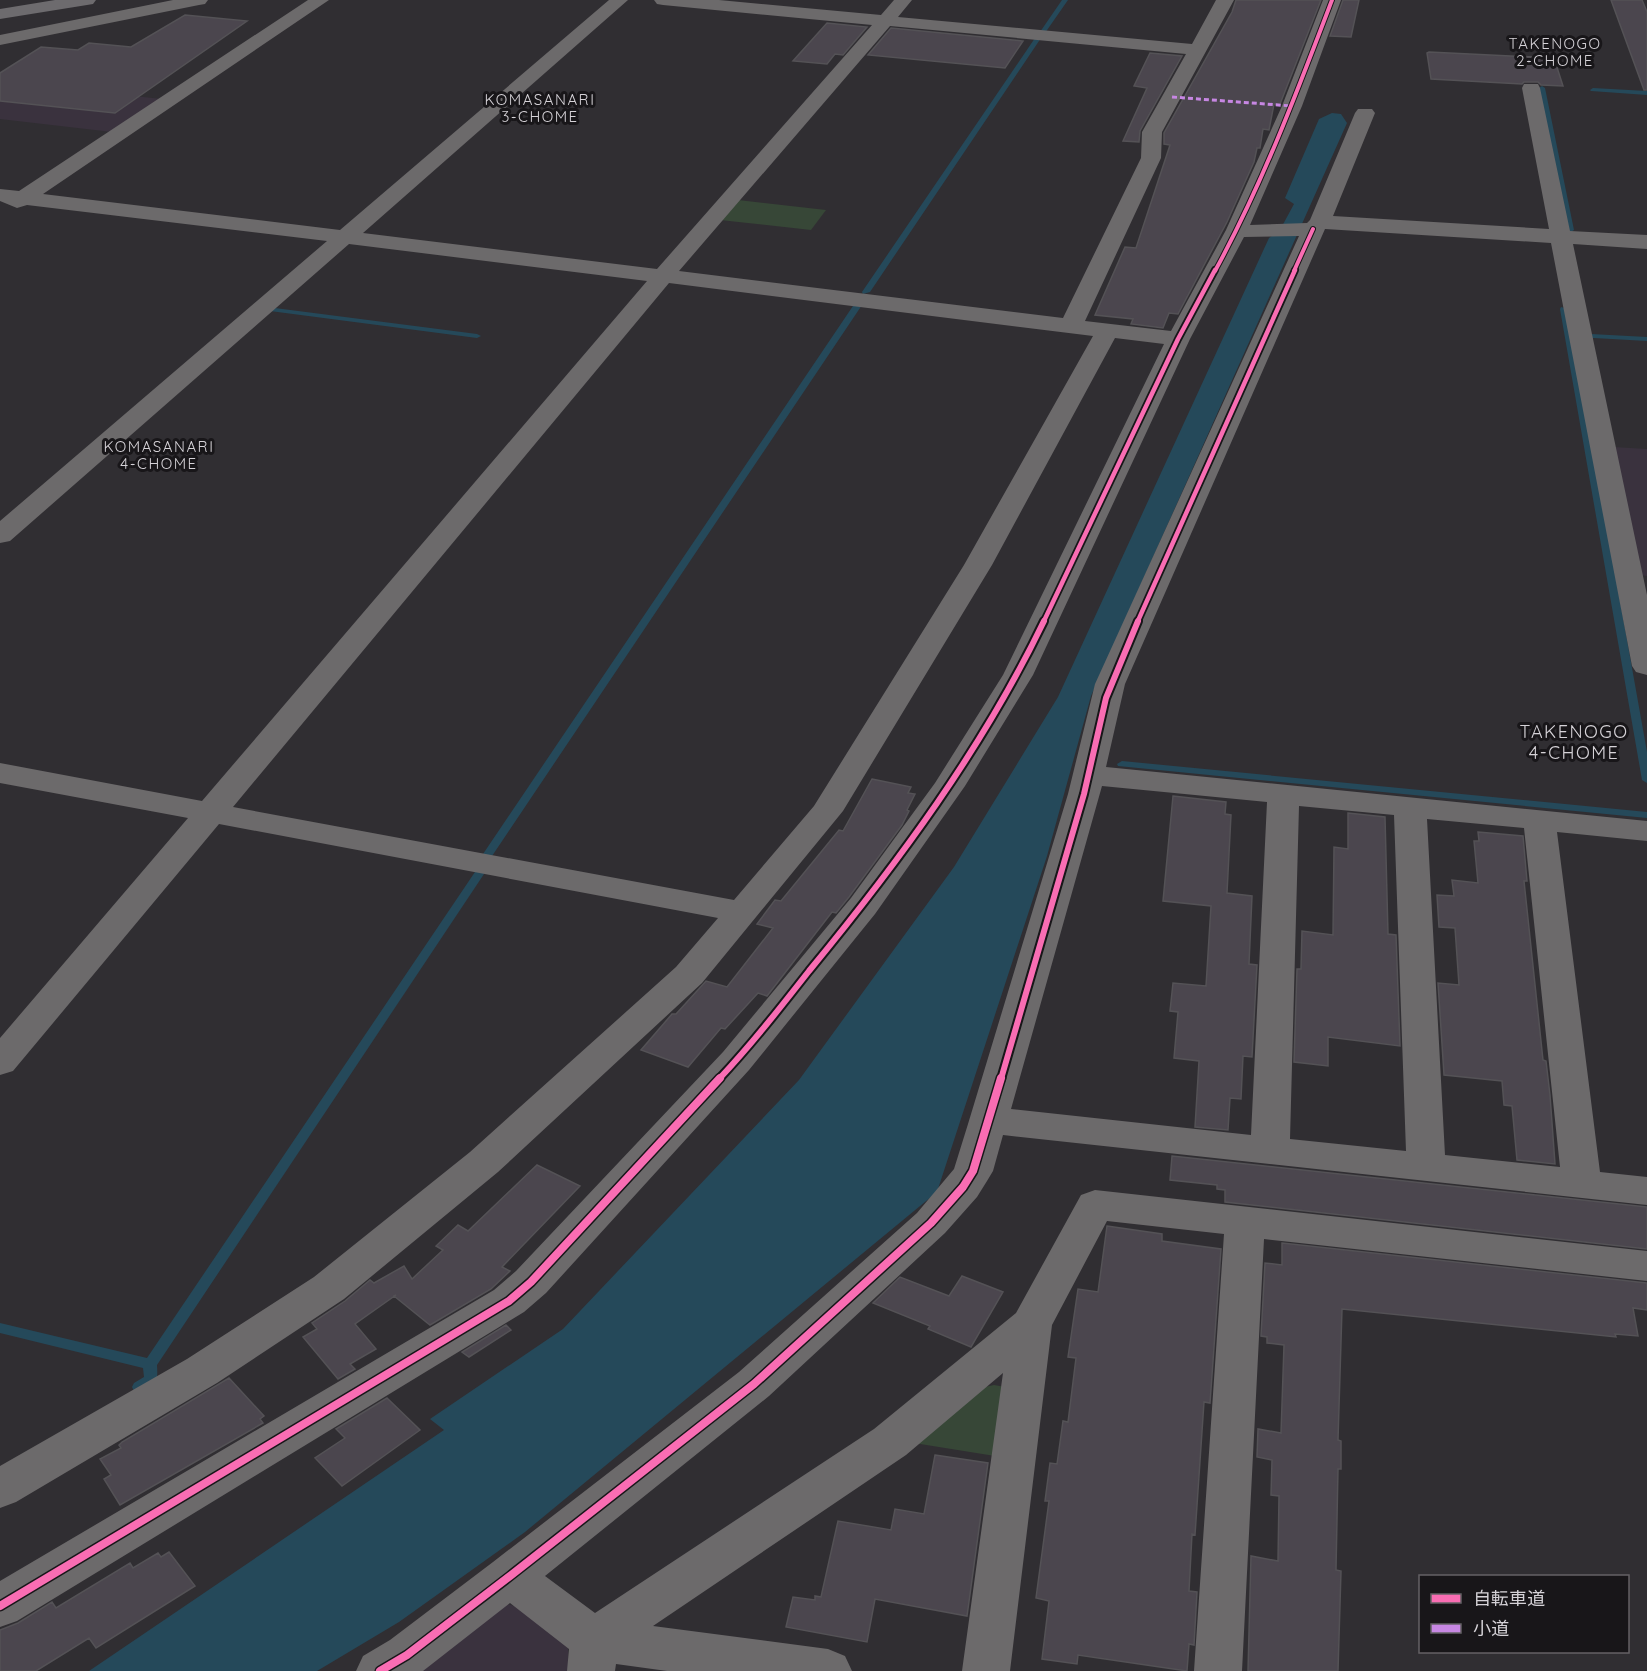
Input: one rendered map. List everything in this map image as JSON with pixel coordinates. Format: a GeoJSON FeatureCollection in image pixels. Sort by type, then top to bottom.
{"type":"FeatureCollection","features":[{"type":"Feature","properties":{"kind":"main road"},"geometry":{"type":"LineString","coordinates":[[0,14],[87,0]]}},
{"type":"Feature","properties":{"kind":"street"},"geometry":{"type":"LineString","coordinates":[[0,40],[200,0]]}},
{"type":"Feature","properties":{"kind":"street"},"geometry":{"type":"LineString","coordinates":[[0,214],[320,0]]}},
{"type":"Feature","properties":{"kind":"street"},"geometry":{"type":"LineString","coordinates":[[0,508],[601,0]]}},
{"type":"Feature","properties":{"kind":"street"},"geometry":{"type":"LineString","coordinates":[[0,535],[619,0]]}},
{"type":"Feature","properties":{"kind":"street"},"geometry":{"type":"LineString","coordinates":[[663,0],[1199,50]]}},
{"type":"Feature","properties":{"kind":"street"},"geometry":{"type":"LineString","coordinates":[[0,1062],[664,275],[903,0]]}},
{"type":"Feature","properties":{"kind":"street"},"geometry":{"type":"LineString","coordinates":[[1071,325],[1151,158],[1152,132],[1225,0]]}},
{"type":"Feature","properties":{"kind":"street"},"geometry":{"type":"LineString","coordinates":[[0,1606],[509,1301],[531,1282],[736,1062],[863,906],[949,786],[1018,675],[1178,339],[1251,231],[1292,106],[1332,0]]}},
{"type":"Feature","properties":{"kind":"street"},"geometry":{"type":"LineString","coordinates":[[1531,88],[1647,666]]}},
{"type":"Feature","properties":{"kind":"street"},"geometry":{"type":"LineString","coordinates":[[380,1671],[407,1655],[510,1576],[754,1384],[931,1223],[963,1187],[972,1171],[988,1120],[1089,775],[1100,713],[1110,684],[1312,227],[1365,113]]}},
{"type":"Feature","properties":{"kind":"street"},"geometry":{"type":"LineString","coordinates":[[0,195],[1178,339]]}},
{"type":"Feature","properties":{"kind":"street"},"geometry":{"type":"LineString","coordinates":[[1251,231],[1312,227],[1560,236],[1647,242]]}},
{"type":"Feature","properties":{"kind":"street"},"geometry":{"type":"LineString","coordinates":[[0,1490],[202,1371],[329,1288],[484,1162],[689,975],[827,811],[978,565],[1108,330]]}},
{"type":"Feature","properties":{"kind":"street"},"geometry":{"type":"LineString","coordinates":[[0,773],[741,912]]}},
{"type":"Feature","properties":{"kind":"street"},"geometry":{"type":"LineString","coordinates":[[1089,775],[1647,831]]}},
{"type":"Feature","properties":{"kind":"street"},"geometry":{"type":"LineString","coordinates":[[1270,1151],[1282,794]]}},
{"type":"Feature","properties":{"kind":"street"},"geometry":{"type":"LineString","coordinates":[[1410,807],[1426,1167]]}},
{"type":"Feature","properties":{"kind":"street"},"geometry":{"type":"LineString","coordinates":[[1539,820],[1582,1184]]}},
{"type":"Feature","properties":{"kind":"street"},"geometry":{"type":"LineString","coordinates":[[988,1120],[1647,1191]]}},
{"type":"Feature","properties":{"kind":"street"},"geometry":{"type":"LineString","coordinates":[[986,1671],[1031,1325],[1095,1205],[1647,1266]]}},
{"type":"Feature","properties":{"kind":"street"},"geometry":{"type":"LineString","coordinates":[[1218,1671],[1245,1222]]}},
{"type":"Feature","properties":{"kind":"street"},"geometry":{"type":"LineString","coordinates":[[592,1656],[890,1442],[1031,1325]]}},
{"type":"Feature","properties":{"kind":"street"},"geometry":{"type":"LineString","coordinates":[[510,1576],[592,1656],[828,1671]]}},
{"type":"Feature","properties":{"kind":"shaded area"},"geometry":{"type":"Polygon","coordinates":[[[0,82],[162,99],[112,132],[0,119],[0,82]]]}},
{"type":"Feature","properties":{"kind":"shaded area"},"geometry":{"type":"Polygon","coordinates":[[[1614,447],[1647,449],[1647,576],[1639,575],[1614,447]]]}},
{"type":"Feature","properties":{"kind":"shaded area"},"geometry":{"type":"Polygon","coordinates":[[[507,1604],[533,1611],[568,1648],[569,1671],[411,1671],[507,1604]]]}},
{"type":"Feature","properties":{"kind":"green space"},"geometry":{"type":"Polygon","coordinates":[[[738,200],[826,210],[811,230],[720,220],[738,200]]]}},
{"type":"Feature","properties":{"kind":"green space"},"geometry":{"type":"Polygon","coordinates":[[[994,1385],[1005,1387],[995,1456],[914,1443],[976,1389],[994,1385]]]}},
{"type":"Feature","properties":{"kind":"water"},"geometry":{"type":"Polygon","coordinates":[[[1332,113],[1341,114],[1347,123],[1091,696],[1047,856],[937,1192],[525,1532],[399,1622],[317,1671],[89,1671],[444,1430],[430,1419],[563,1329],[799,1080],[954,867],[1058,697],[1269,238],[1280,230],[1294,204],[1285,198],[1319,119],[1332,113]]]}},
{"type":"Feature","properties":{"kind":"building"},"geometry":{"type":"Polygon","coordinates":[[[1236,0],[1321,0],[1280,104],[1274,104],[1269,130],[1263,129],[1260,148],[1257,148],[1254,162],[1227,222],[1178,314],[1169,313],[1163,328],[1131,324],[1133,319],[1095,315],[1125,247],[1136,248],[1170,145],[1164,144],[1164,133],[1232,12],[1236,0]]]}},
{"type":"Feature","properties":{"kind":"building"},"geometry":{"type":"Polygon","coordinates":[[[1343,0],[1359,0],[1351,37],[1330,36],[1343,0]]]}},
{"type":"Feature","properties":{"kind":"building"},"geometry":{"type":"Polygon","coordinates":[[[1611,0],[1642,0],[1647,12],[1647,90],[1644,90],[1611,0]]]}},
{"type":"Feature","properties":{"kind":"building"},"geometry":{"type":"Polygon","coordinates":[[[185,15],[247,21],[115,113],[0,101],[0,73],[41,47],[78,50],[89,43],[131,47],[185,15]]]}},
{"type":"Feature","properties":{"kind":"building"},"geometry":{"type":"Polygon","coordinates":[[[827,23],[867,27],[843,55],[835,54],[827,64],[793,61],[827,23]]]}},
{"type":"Feature","properties":{"kind":"building"},"geometry":{"type":"Polygon","coordinates":[[[891,28],[1023,41],[1005,68],[868,55],[891,28]]]}},
{"type":"Feature","properties":{"kind":"building"},"geometry":{"type":"Polygon","coordinates":[[[1150,53],[1182,56],[1140,131],[1139,142],[1123,141],[1147,88],[1134,86],[1150,53]]]}},
{"type":"Feature","properties":{"kind":"building"},"geometry":{"type":"Polygon","coordinates":[[[1427,53],[1554,58],[1563,86],[1541,85],[1538,82],[1522,84],[1431,79],[1427,53]]]}},
{"type":"Feature","properties":{"kind":"building"},"geometry":{"type":"Polygon","coordinates":[[[872,779],[911,787],[908,793],[915,794],[907,810],[909,811],[902,825],[849,897],[836,913],[832,912],[767,996],[758,993],[725,1029],[721,1028],[688,1067],[641,1050],[672,1014],[676,1014],[706,981],[727,987],[773,928],[757,924],[775,900],[781,901],[839,830],[843,831],[872,779]]]}},
{"type":"Feature","properties":{"kind":"building"},"geometry":{"type":"Polygon","coordinates":[[[1173,796],[1226,802],[1225,814],[1231,815],[1227,893],[1252,896],[1249,964],[1257,965],[1252,1057],[1243,1056],[1241,1099],[1230,1098],[1228,1130],[1195,1127],[1199,1061],[1174,1058],[1178,1012],[1170,1011],[1173,983],[1206,986],[1211,906],[1163,901],[1173,796]]]}},
{"type":"Feature","properties":{"kind":"building"},"geometry":{"type":"Polygon","coordinates":[[[1348,813],[1385,817],[1388,934],[1396,935],[1400,1046],[1328,1037],[1328,1066],[1294,1062],[1297,969],[1301,969],[1302,931],[1333,935],[1334,847],[1348,849],[1348,813]]]}},
{"type":"Feature","properties":{"kind":"building"},"geometry":{"type":"Polygon","coordinates":[[[1478,832],[1523,836],[1527,881],[1524,881],[1543,1060],[1546,1061],[1550,1095],[1555,1164],[1517,1160],[1512,1106],[1504,1105],[1502,1081],[1444,1075],[1438,983],[1459,985],[1455,928],[1439,927],[1437,895],[1454,896],[1452,880],[1478,883],[1474,841],[1479,841],[1478,832]]]}},
{"type":"Feature","properties":{"kind":"building"},"geometry":{"type":"Polygon","coordinates":[[[1172,1156],[1647,1207],[1647,1249],[1225,1202],[1225,1190],[1217,1189],[1217,1185],[1170,1180],[1172,1156]]]}},
{"type":"Feature","properties":{"kind":"building"},"geometry":{"type":"Polygon","coordinates":[[[537,1165],[580,1186],[502,1267],[510,1271],[491,1289],[430,1325],[394,1296],[355,1324],[376,1349],[350,1364],[355,1369],[338,1379],[303,1337],[317,1329],[312,1323],[345,1301],[370,1280],[374,1283],[404,1266],[412,1279],[443,1250],[436,1246],[458,1225],[468,1231],[537,1165]]]}},
{"type":"Feature","properties":{"kind":"building"},"geometry":{"type":"Polygon","coordinates":[[[1107,1226],[1162,1234],[1162,1241],[1221,1249],[1210,1403],[1204,1402],[1195,1535],[1192,1534],[1189,1591],[1197,1592],[1194,1645],[1189,1644],[1187,1671],[1078,1655],[1077,1664],[1042,1659],[1049,1601],[1036,1598],[1049,1501],[1045,1501],[1050,1463],[1057,1464],[1063,1421],[1068,1422],[1076,1358],[1068,1357],[1078,1289],[1098,1292],[1107,1226]]]}},
{"type":"Feature","properties":{"kind":"building"},"geometry":{"type":"Polygon","coordinates":[[[1282,1243],[1647,1283],[1647,1310],[1633,1308],[1638,1336],[1615,1334],[1616,1337],[1342,1309],[1338,1440],[1341,1441],[1341,1469],[1338,1469],[1336,1570],[1341,1571],[1338,1671],[1248,1671],[1251,1556],[1278,1561],[1279,1496],[1271,1495],[1272,1460],[1257,1457],[1258,1429],[1281,1433],[1284,1345],[1267,1343],[1267,1337],[1261,1336],[1265,1263],[1282,1265],[1282,1243]]]}},
{"type":"Feature","properties":{"kind":"building"},"geometry":{"type":"Polygon","coordinates":[[[962,1276],[1003,1292],[971,1347],[928,1329],[930,1326],[873,1303],[900,1277],[949,1296],[962,1276]]]}},
{"type":"Feature","properties":{"kind":"building"},"geometry":{"type":"Polygon","coordinates":[[[506,1325],[511,1330],[469,1357],[462,1352],[506,1325]]]}},
{"type":"Feature","properties":{"kind":"building"},"geometry":{"type":"Polygon","coordinates":[[[229,1378],[264,1416],[260,1419],[263,1423],[120,1505],[104,1479],[111,1475],[100,1459],[121,1448],[119,1445],[122,1442],[229,1378]]]}},
{"type":"Feature","properties":{"kind":"building"},"geometry":{"type":"Polygon","coordinates":[[[387,1398],[420,1430],[342,1486],[315,1458],[345,1438],[336,1429],[387,1398]]]}},
{"type":"Feature","properties":{"kind":"building"},"geometry":{"type":"Polygon","coordinates":[[[935,1455],[988,1463],[967,1616],[875,1599],[867,1642],[786,1627],[793,1597],[815,1600],[815,1596],[821,1597],[838,1521],[891,1530],[895,1509],[924,1514],[935,1455]]]}},
{"type":"Feature","properties":{"kind":"building"},"geometry":{"type":"Polygon","coordinates":[[[169,1552],[195,1586],[96,1648],[89,1638],[36,1671],[0,1671],[0,1630],[18,1623],[52,1602],[56,1608],[130,1563],[133,1568],[158,1553],[161,1557],[169,1552]]]}},
{"type":"Feature","properties":{"kind":"waterway"},"geometry":{"type":"LineString","coordinates":[[1043,32],[1065,0]]}},
{"type":"Feature","properties":{"kind":"waterway"},"geometry":{"type":"LineString","coordinates":[[866,292],[1038,38]]}},
{"type":"Feature","properties":{"kind":"waterway"},"geometry":{"type":"LineString","coordinates":[[1542,88],[1571,230]]}},
{"type":"Feature","properties":{"kind":"waterway"},"geometry":{"type":"LineString","coordinates":[[1593,90],[1647,93]]}},
{"type":"Feature","properties":{"kind":"waterway"},"geometry":{"type":"LineString","coordinates":[[488,854],[858,305]]}},
{"type":"Feature","properties":{"kind":"waterway"},"geometry":{"type":"LineString","coordinates":[[270,309],[477,336]]}},
{"type":"Feature","properties":{"kind":"waterway"},"geometry":{"type":"LineString","coordinates":[[1564,309],[1647,780]]}},
{"type":"Feature","properties":{"kind":"waterway"},"geometry":{"type":"LineString","coordinates":[[1594,336],[1647,339]]}},
{"type":"Feature","properties":{"kind":"waterway"},"geometry":{"type":"LineString","coordinates":[[1122,764],[1647,815]]}},
{"type":"Feature","properties":{"kind":"waterway"},"geometry":{"type":"LineString","coordinates":[[150,1364],[481,871]]}},
{"type":"Feature","properties":{"kind":"waterway"},"geometry":{"type":"LineString","coordinates":[[0,1328],[150,1364]]}},
{"type":"Feature","properties":{"kind":"waterway"},"geometry":{"type":"LineString","coordinates":[[139,1387],[151,1380],[150,1364]]}},
{"type":"Feature","properties":{"kind":"marked path"},"geometry":{"type":"LineString","coordinates":[[1172,97],[1292,106]]}},
{"type":"Feature","properties":{"kind":"cycle path"},"geometry":{"type":"LineString","coordinates":[[0,1606],[509,1301],[531,1282],[736,1061],[863,906],[949,786],[1018,675],[1178,339],[1237,230],[1292,106],[1332,0]]}},
{"type":"Feature","properties":{"kind":"cycle path"},"geometry":{"type":"LineString","coordinates":[[380,1671],[407,1655],[510,1576],[754,1384],[931,1223],[963,1187],[973,1171],[1029,983],[1084,794],[1110,684],[1313,229]]}},
{"type":"Feature","properties":{"kind":"district","name":"TAKENOGO 2-CHOME"},"geometry":{"type":"Point","coordinates":[1555,52]}},
{"type":"Feature","properties":{"kind":"district","name":"KOMASANARI 3-CHOME"},"geometry":{"type":"Point","coordinates":[540,108]}},
{"type":"Feature","properties":{"kind":"district","name":"KOMASANARI 4-CHOME"},"geometry":{"type":"Point","coordinates":[159,454]}},
{"type":"Feature","properties":{"kind":"district","name":"TAKENOGO 4-CHOME"},"geometry":{"type":"Point","coordinates":[1574,741]}}]}
